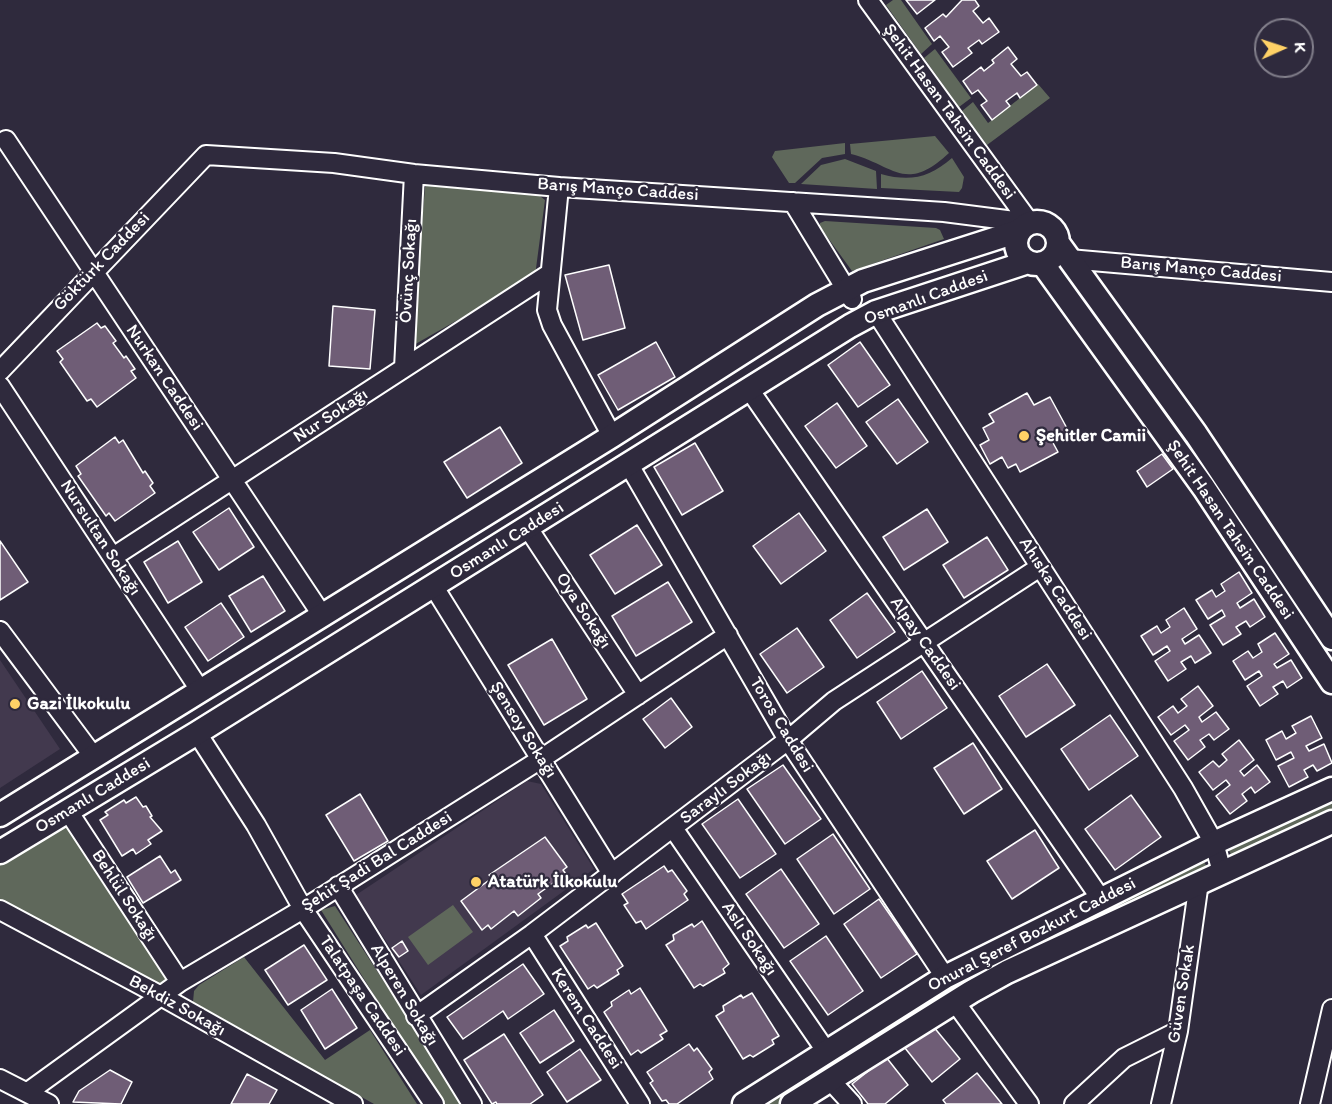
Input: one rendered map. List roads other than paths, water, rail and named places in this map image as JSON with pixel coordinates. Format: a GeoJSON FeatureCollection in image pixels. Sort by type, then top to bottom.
{"type":"FeatureCollection","features":[{"type":"Feature","properties":{"kind":"main road"},"geometry":{"type":"LineString","coordinates":[[1036,222],[1049,226],[1054,231],[1063,251],[1035,263],[1018,252],[1016,238],[1024,227],[1036,222]]}},
{"type":"Feature","properties":{"kind":"main road","name":"Osmanlı Caddesi"},"geometry":{"type":"LineString","coordinates":[[0,815],[612,436],[853,290],[1024,227]]}},
{"type":"Feature","properties":{"kind":"main road","name":"Şehit Hasan Tahsin Caddesi"},"geometry":{"type":"LineString","coordinates":[[1063,251],[1196,434],[1332,638]]}},
{"type":"Feature","properties":{"kind":"main road","name":"Osmanlı Caddesi"},"geometry":{"type":"LineString","coordinates":[[0,852],[434,587],[832,336],[876,312],[1035,263]]}},
{"type":"Feature","properties":{"kind":"main road","name":"Şehit Hasan Tahsin Caddesi"},"geometry":{"type":"LineString","coordinates":[[1035,263],[1204,488],[1332,682]]}},
{"type":"Feature","properties":{"kind":"main road"},"geometry":{"type":"LineString","coordinates":[[853,290],[874,281],[885,293],[884,304],[876,312]]}},
{"type":"Feature","properties":{"kind":"main road","name":"Onural Şeref Bozkurt Caddesi"},"geometry":{"type":"LineString","coordinates":[[744,1104],[945,977],[1214,843],[1332,789]]}},
{"type":"Feature","properties":{"kind":"main road","name":"Onural Şeref Bozkurt Caddesi"},"geometry":{"type":"LineString","coordinates":[[792,1104],[1007,972],[1332,822]]}},
{"type":"Feature","properties":{"kind":"street","name":"Şehit Hasan Tahsin Caddesi"},"geometry":{"type":"LineString","coordinates":[[868,0],[1024,227]]}},
{"type":"Feature","properties":{"kind":"street","name":"Nurkan Caddesi"},"geometry":{"type":"LineString","coordinates":[[6,140],[322,615]]}},
{"type":"Feature","properties":{"kind":"street","name":"Barış Manço Caddesi"},"geometry":{"type":"LineString","coordinates":[[206,155],[334,163],[414,174],[559,187],[944,212],[1024,227]]}},
{"type":"Feature","properties":{"kind":"street","name":"Göktürk Caddesi"},"geometry":{"type":"LineString","coordinates":[[0,370],[206,155]]}},
{"type":"Feature","properties":{"kind":"street","name":"Övünç Sokağı"},"geometry":{"type":"LineString","coordinates":[[404,368],[414,174]]}},
{"type":"Feature","properties":{"kind":"street"},"geometry":{"type":"LineString","coordinates":[[559,187],[547,310],[552,325],[612,436]]}},
{"type":"Feature","properties":{"kind":"street"},"geometry":{"type":"LineString","coordinates":[[793,202],[853,290]]}},
{"type":"Feature","properties":{"kind":"street","name":"Barış Manço Caddesi"},"geometry":{"type":"LineString","coordinates":[[1063,251],[1332,282]]}},
{"type":"Feature","properties":{"kind":"street","name":"Nur Sokağı"},"geometry":{"type":"LineString","coordinates":[[113,557],[549,274]]}},
{"type":"Feature","properties":{"kind":"street","name":"Ahıska Caddesi"},"geometry":{"type":"LineString","coordinates":[[876,312],[1183,788],[1214,843],[1222,872]]}},
{"type":"Feature","properties":{"kind":"street","name":"Nursultan Sokağı"},"geometry":{"type":"LineString","coordinates":[[0,386],[200,690]]}},
{"type":"Feature","properties":{"kind":"street","name":"Alpay Caddesi"},"geometry":{"type":"LineString","coordinates":[[749,389],[1101,899]]}},
{"type":"Feature","properties":{"kind":"street","name":"Toros Caddesi"},"geometry":{"type":"LineString","coordinates":[[630,465],[788,740],[945,977]]}},
{"type":"Feature","properties":{"kind":"street","name":"Oya Sokağı"},"geometry":{"type":"LineString","coordinates":[[528,528],[638,695]]}},
{"type":"Feature","properties":{"kind":"street","name":"Saraylı Sokağı"},"geometry":{"type":"LineString","coordinates":[[416,1016],[612,874],[788,740],[834,701],[1040,567]]}},
{"type":"Feature","properties":{"kind":"street","name":"Şensoy Sokağı"},"geometry":{"type":"LineString","coordinates":[[434,587],[612,874]]}},
{"type":"Feature","properties":{"kind":"street"},"geometry":{"type":"LineString","coordinates":[[0,631],[93,757]]}},
{"type":"Feature","properties":{"kind":"street","name":"Şehit Şadi Bal Caddesi"},"geometry":{"type":"LineString","coordinates":[[28,1092],[180,982],[303,909],[541,759],[728,635]]}},
{"type":"Feature","properties":{"kind":"street","name":"Talatpaşa Caddesi"},"geometry":{"type":"LineString","coordinates":[[197,733],[256,825],[303,909],[434,1104]]}},
{"type":"Feature","properties":{"kind":"street","name":"Behlül Sokağı"},"geometry":{"type":"LineString","coordinates":[[68,811],[180,982]]}},
{"type":"Feature","properties":{"kind":"street","name":"Aslı Sokağı"},"geometry":{"type":"LineString","coordinates":[[672,828],[826,1051]]}},
{"type":"Feature","properties":{"kind":"street","name":"Güven Sokak"},"geometry":{"type":"LineString","coordinates":[[1161,1104],[1178,1031],[1199,882]]}},
{"type":"Feature","properties":{"kind":"street","name":"Alperen Sokağı"},"geometry":{"type":"LineString","coordinates":[[338,886],[472,1104]]}},
{"type":"Feature","properties":{"kind":"street","name":"Bekdiz Sokağı"},"geometry":{"type":"LineString","coordinates":[[0,910],[161,996],[352,1104]]}},
{"type":"Feature","properties":{"kind":"street","name":"Kerem Caddesi"},"geometry":{"type":"LineString","coordinates":[[532,934],[640,1104]]}},
{"type":"Feature","properties":{"kind":"street"},"geometry":{"type":"LineString","coordinates":[[955,1002],[1029,1104]]}},
{"type":"Feature","properties":{"kind":"street"},"geometry":{"type":"LineString","coordinates":[[1310,1104],[1332,1009]]}},
{"type":"Feature","properties":{"kind":"street"},"geometry":{"type":"LineString","coordinates":[[1074,1104],[1124,1058],[1178,1031]]}},
{"type":"Feature","properties":{"kind":"street"},"geometry":{"type":"LineString","coordinates":[[0,1079],[48,1104]]}},
{"type":"Feature","properties":{"kind":"street"},"geometry":{"type":"LineString","coordinates":[[830,1080],[852,1104]]}},
{"type":"Feature","properties":{"kind":"place","name":"Şehitler Camii"},"geometry":{"type":"Point","coordinates":[1024,436]}},
{"type":"Feature","properties":{"kind":"place","name":"Gazi İlkokulu"},"geometry":{"type":"Point","coordinates":[15,704]}},
{"type":"Feature","properties":{"kind":"place","name":"Atatürk İlkokulu"},"geometry":{"type":"Point","coordinates":[476,882]}}]}
